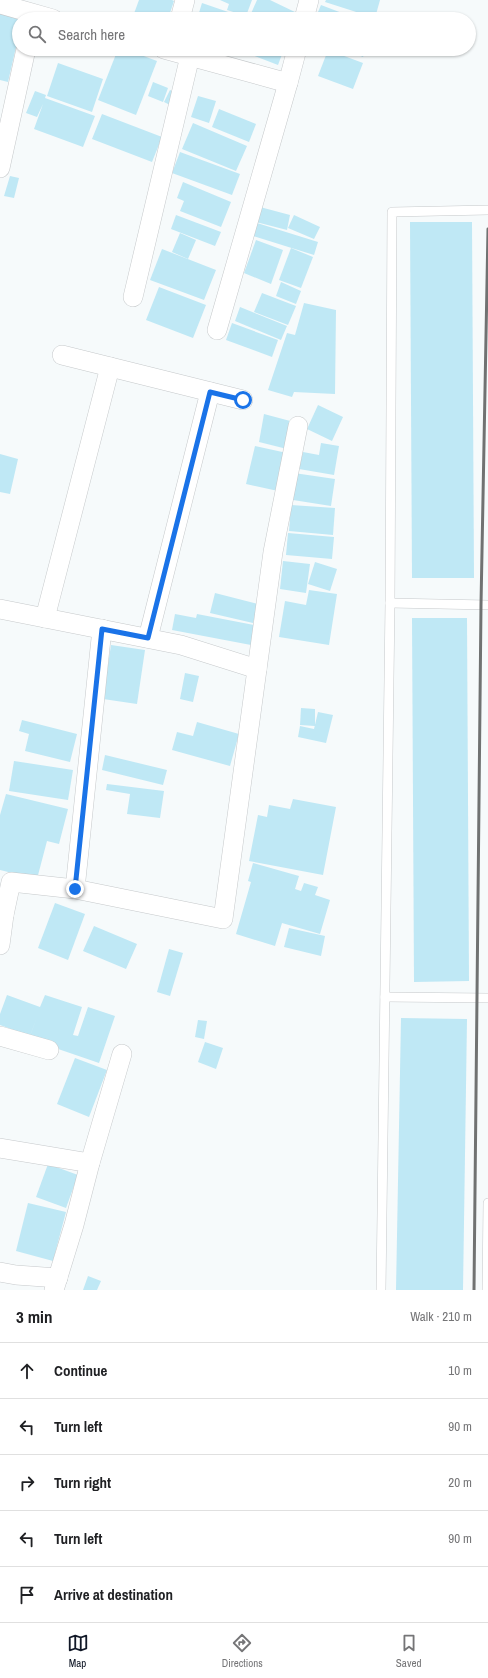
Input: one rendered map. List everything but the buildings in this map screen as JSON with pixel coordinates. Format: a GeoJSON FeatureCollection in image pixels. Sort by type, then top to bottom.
{"type":"FeatureCollection","features":[{"type":"Feature","properties":{"kind":"street"},"geometry":{"type":"LineString","coordinates":[[182,12],[185,0]]}},
{"type":"Feature","properties":{"kind":"street"},"geometry":{"type":"LineString","coordinates":[[306,12],[309,0]]}},
{"type":"Feature","properties":{"kind":"street"},"geometry":{"type":"LineString","coordinates":[[6,4],[24,12]]}},
{"type":"Feature","properties":{"kind":"street"},"geometry":{"type":"LineString","coordinates":[[0,168],[24,56]]}},
{"type":"Feature","properties":{"kind":"street"},"geometry":{"type":"LineString","coordinates":[[133,297],[174,56]]}},
{"type":"Feature","properties":{"kind":"street"},"geometry":{"type":"LineString","coordinates":[[193,56],[288,83]]}},
{"type":"Feature","properties":{"kind":"street"},"geometry":{"type":"LineString","coordinates":[[217,330],[288,83],[294,56]]}},
{"type":"Feature","properties":{"kind":"street"},"geometry":{"type":"LineString","coordinates":[[62,355],[243,400]]}},
{"type":"Feature","properties":{"kind":"street"},"geometry":{"type":"LineString","coordinates":[[46,618],[110,367]]}},
{"type":"Feature","properties":{"kind":"street"},"geometry":{"type":"LineString","coordinates":[[148,638],[210,392]]}},
{"type":"Feature","properties":{"kind":"street"},"geometry":{"type":"LineString","coordinates":[[0,945],[2,915],[11,882],[75,889],[223,919],[273,552],[298,426]]}},
{"type":"Feature","properties":{"kind":"street"},"geometry":{"type":"LineString","coordinates":[[0,609],[181,645],[257,669]]}},
{"type":"Feature","properties":{"kind":"street"},"geometry":{"type":"LineString","coordinates":[[75,889],[102,629]]}},
{"type":"Feature","properties":{"kind":"street"},"geometry":{"type":"LineString","coordinates":[[0,1036],[49,1050]]}},
{"type":"Feature","properties":{"kind":"street"},"geometry":{"type":"LineString","coordinates":[[0,1272],[56,1284],[74,1226],[90,1163],[122,1054]]}},
{"type":"Feature","properties":{"kind":"street"},"geometry":{"type":"LineString","coordinates":[[0,1148],[90,1163]]}},
{"type":"Feature","properties":{"kind":"lane"},"geometry":{"type":"LineString","coordinates":[[381,1290],[390,604],[392,212],[488,210]]}},
{"type":"Feature","properties":{"kind":"lane"},"geometry":{"type":"LineString","coordinates":[[390,604],[488,605]]}},
{"type":"Feature","properties":{"kind":"lane"},"geometry":{"type":"LineString","coordinates":[[385,997],[488,998]]}},
{"type":"Feature","properties":{"kind":"lane"},"geometry":{"type":"LineString","coordinates":[[487,1290],[488,1203]]}},
{"type":"Feature","properties":{"kind":"railway"},"geometry":{"type":"LineString","coordinates":[[474,1290],[481,605],[488,229]]}},
{"type":"Feature","properties":{"kind":"route"},"geometry":{"type":"LineString","coordinates":[[75,889],[102,629],[148,638],[210,392],[243,400]]}}]}
